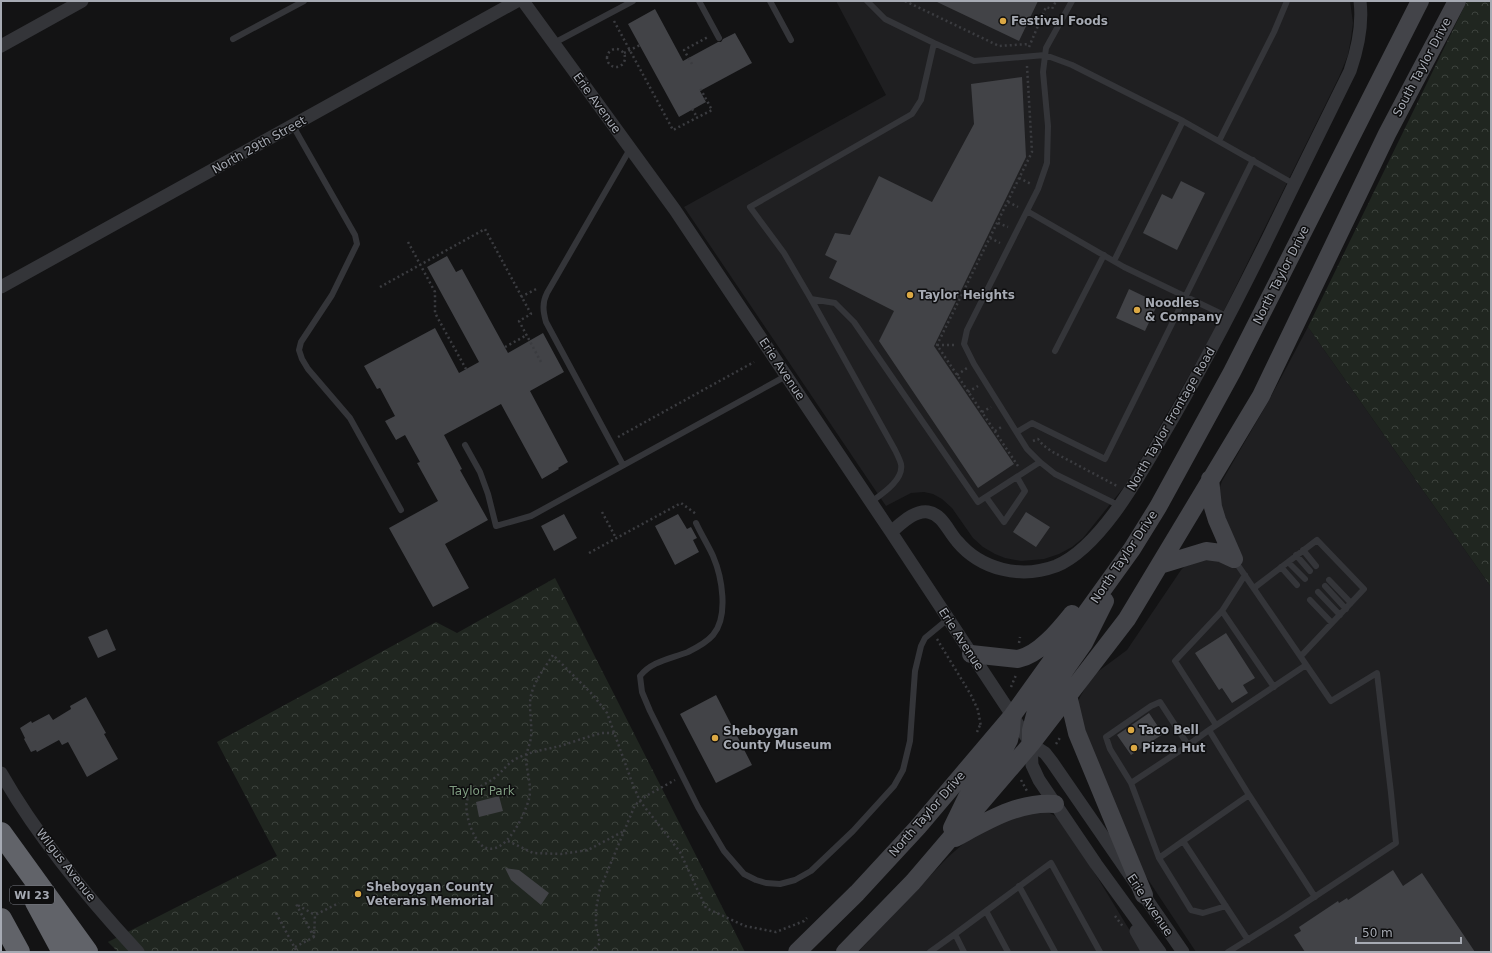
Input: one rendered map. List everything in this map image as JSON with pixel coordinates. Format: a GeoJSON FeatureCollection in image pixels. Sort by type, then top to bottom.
{"type":"FeatureCollection","features":[{"type":"Feature","properties":{"kind":"highway"},"geometry":{"type":"LineString","coordinates":[[1,833],[87,952]]}},
{"type":"Feature","properties":{"kind":"highway","name":"WI 23"},"geometry":{"type":"LineString","coordinates":[[1,838],[63,952]]}},
{"type":"Feature","properties":{"kind":"highway","name":"WI 23"},"geometry":{"type":"LineString","coordinates":[[1,919],[19,952]]}},
{"type":"Feature","properties":{"kind":"main road","name":"North Taylor Drive"},"geometry":{"type":"LineString","coordinates":[[797,952],[857,893],[918,827],[1012,716],[1132,549],[1158,507],[1232,372],[1420,1]]}},
{"type":"Feature","properties":{"kind":"main road","name":"South Taylor Drive"},"geometry":{"type":"LineString","coordinates":[[1210,479],[1261,396],[1387,134],[1457,1]]}},
{"type":"Feature","properties":{"kind":"main road"},"geometry":{"type":"LineString","coordinates":[[1210,479],[1216,520],[1234,559]]}},
{"type":"Feature","properties":{"kind":"main road"},"geometry":{"type":"LineString","coordinates":[[845,952],[913,882],[1031,744],[1127,619],[1210,479]]}},
{"type":"Feature","properties":{"kind":"main road"},"geometry":{"type":"LineString","coordinates":[[971,654],[1018,659],[1042,646],[1062,626],[1087,595],[1132,549]]}},
{"type":"Feature","properties":{"kind":"main road"},"geometry":{"type":"LineString","coordinates":[[1031,744],[1031,730],[1036,711],[1084,643],[1132,549]]}},
{"type":"Feature","properties":{"kind":"main road"},"geometry":{"type":"LineString","coordinates":[[1160,564],[1206,551],[1221,553],[1234,559]]}},
{"type":"Feature","properties":{"kind":"main road"},"geometry":{"type":"LineString","coordinates":[[1068,695],[1077,733],[1144,895]]}},
{"type":"Feature","properties":{"kind":"main road"},"geometry":{"type":"LineString","coordinates":[[946,843],[955,820],[967,797],[1003,751],[1009,740],[1012,716]]}},
{"type":"Feature","properties":{"kind":"main road"},"geometry":{"type":"LineString","coordinates":[[946,843],[1008,812],[1028,805],[1055,804]]}},
{"type":"Feature","properties":{"kind":"street"},"geometry":{"type":"LineString","coordinates":[[1,46],[82,1]]}},
{"type":"Feature","properties":{"kind":"street","name":"North 29th Street"},"geometry":{"type":"LineString","coordinates":[[1,287],[294,126],[517,1]]}},
{"type":"Feature","properties":{"kind":"street","name":"Erie Avenue"},"geometry":{"type":"LineString","coordinates":[[523,1],[675,210],[1031,744],[1045,753],[1052,762],[1183,952]]}},
{"type":"Feature","properties":{"kind":"street","name":"North Taylor Frontage Road"},"geometry":{"type":"LineString","coordinates":[[891,532],[918,513],[933,513],[939,516],[957,541],[977,559],[991,566],[1026,573],[1040,571],[1066,561],[1092,540],[1120,506],[1129,492],[1189,392],[1228,317],[1347,77],[1358,47],[1361,12],[1360,1]]}},
{"type":"Feature","properties":{"kind":"street","name":"Erie Avenue"},"geometry":{"type":"LineString","coordinates":[[1031,744],[1030,753],[1032,765],[1040,780],[1096,864],[1160,952]]}},
{"type":"Feature","properties":{"kind":"street","name":"Wilgus Avenue"},"geometry":{"type":"LineString","coordinates":[[1,773],[17,799],[52,849],[115,927],[138,952]]}},
{"type":"Feature","properties":{"kind":"street"},"geometry":{"type":"LineString","coordinates":[[1096,864],[1148,952]]}},
{"type":"Feature","properties":{"kind":"lane"},"geometry":{"type":"LineString","coordinates":[[233,39],[304,1]]}},
{"type":"Feature","properties":{"kind":"lane"},"geometry":{"type":"LineString","coordinates":[[554,43],[633,1]]}},
{"type":"Feature","properties":{"kind":"lane"},"geometry":{"type":"LineString","coordinates":[[699,1],[718,35]]}},
{"type":"Feature","properties":{"kind":"lane"},"geometry":{"type":"LineString","coordinates":[[770,1],[791,40]]}},
{"type":"Feature","properties":{"kind":"lane"},"geometry":{"type":"LineString","coordinates":[[867,1],[885,19],[974,61],[1045,55],[1072,65],[1183,121],[1294,184]]}},
{"type":"Feature","properties":{"kind":"lane"},"geometry":{"type":"LineString","coordinates":[[1072,1],[1046,48],[1043,72],[1048,126],[1047,163],[1038,189],[967,330],[964,344],[974,364],[1024,444],[1040,462],[1055,474],[1120,506]]}},
{"type":"Feature","properties":{"kind":"lane"},"geometry":{"type":"LineString","coordinates":[[1219,141],[1274,32],[1287,1]]}},
{"type":"Feature","properties":{"kind":"lane"},"geometry":{"type":"LineString","coordinates":[[871,502],[885,492],[900,475],[901,465],[895,450],[812,299],[784,253],[750,207],[912,114],[921,100],[934,43]]}},
{"type":"Feature","properties":{"kind":"lane"},"geometry":{"type":"LineString","coordinates":[[1114,261],[1183,121]]}},
{"type":"Feature","properties":{"kind":"lane"},"geometry":{"type":"LineString","coordinates":[[294,126],[355,235],[357,244],[332,295],[301,342],[299,350],[308,369],[350,418],[401,510]]}},
{"type":"Feature","properties":{"kind":"lane"},"geometry":{"type":"LineString","coordinates":[[624,465],[546,322],[543,313],[543,304],[547,293],[630,149]]}},
{"type":"Feature","properties":{"kind":"lane"},"geometry":{"type":"LineString","coordinates":[[1017,432],[1032,423],[1105,459],[1253,160]]}},
{"type":"Feature","properties":{"kind":"lane"},"geometry":{"type":"LineString","coordinates":[[1027,211],[1114,261],[1228,317]]}},
{"type":"Feature","properties":{"kind":"lane"},"geometry":{"type":"LineString","coordinates":[[1055,351],[1104,255]]}},
{"type":"Feature","properties":{"kind":"lane"},"geometry":{"type":"LineString","coordinates":[[812,299],[835,303],[854,322],[978,502],[1040,462]]}},
{"type":"Feature","properties":{"kind":"lane"},"geometry":{"type":"LineString","coordinates":[[465,445],[480,472],[488,494],[496,526],[531,516],[786,376]]}},
{"type":"Feature","properties":{"kind":"lane"},"geometry":{"type":"LineString","coordinates":[[986,497],[1004,522],[1025,491],[1017,477]]}},
{"type":"Feature","properties":{"kind":"lane"},"geometry":{"type":"LineString","coordinates":[[696,523],[713,556],[718,574],[723,596],[723,609],[719,622],[713,635],[704,642],[691,650],[646,668],[640,676],[642,692],[682,776],[724,851],[744,874],[756,880],[766,883],[780,884],[795,880],[811,871],[853,831],[894,786],[903,770],[910,741],[915,671],[920,646],[925,638],[948,618]]}},
{"type":"Feature","properties":{"kind":"lane"},"geometry":{"type":"LineString","coordinates":[[1254,588],[1317,540],[1364,589],[1300,656]]}},
{"type":"Feature","properties":{"kind":"lane"},"geometry":{"type":"LineString","coordinates":[[1303,550],[1316,566]]}},
{"type":"Feature","properties":{"kind":"lane"},"geometry":{"type":"LineString","coordinates":[[1296,555],[1310,571]]}},
{"type":"Feature","properties":{"kind":"lane"},"geometry":{"type":"LineString","coordinates":[[1228,952],[1396,843],[1392,793],[1377,673],[1330,701],[1234,559]]}},
{"type":"Feature","properties":{"kind":"lane"},"geometry":{"type":"LineString","coordinates":[[1288,562],[1305,579]]}},
{"type":"Feature","properties":{"kind":"lane"},"geometry":{"type":"LineString","coordinates":[[1281,567],[1297,585]]}},
{"type":"Feature","properties":{"kind":"lane"},"geometry":{"type":"LineString","coordinates":[[1216,725],[1176,661],[1222,611],[1245,575]]}},
{"type":"Feature","properties":{"kind":"lane"},"geometry":{"type":"LineString","coordinates":[[1329,580],[1351,603]]}},
{"type":"Feature","properties":{"kind":"lane"},"geometry":{"type":"LineString","coordinates":[[1325,586],[1346,609]]}},
{"type":"Feature","properties":{"kind":"lane"},"geometry":{"type":"LineString","coordinates":[[1318,592],[1340,615]]}},
{"type":"Feature","properties":{"kind":"lane"},"geometry":{"type":"LineString","coordinates":[[1310,600],[1332,623]]}},
{"type":"Feature","properties":{"kind":"lane"},"geometry":{"type":"LineString","coordinates":[[1222,611],[1274,686]]}},
{"type":"Feature","properties":{"kind":"lane"},"geometry":{"type":"LineString","coordinates":[[1131,783],[1306,665]]}},
{"type":"Feature","properties":{"kind":"lane"},"geometry":{"type":"LineString","coordinates":[[1188,745],[1160,702],[1151,706],[1106,737],[1110,749],[1131,783],[1159,858],[1191,910],[1203,912],[1226,906]]}},
{"type":"Feature","properties":{"kind":"lane"},"geometry":{"type":"LineString","coordinates":[[1209,730],[1249,795],[1315,896]]}},
{"type":"Feature","properties":{"kind":"lane"},"geometry":{"type":"LineString","coordinates":[[1159,858],[1249,795]]}},
{"type":"Feature","properties":{"kind":"lane"},"geometry":{"type":"LineString","coordinates":[[1183,841],[1248,940]]}},
{"type":"Feature","properties":{"kind":"lane"},"geometry":{"type":"LineString","coordinates":[[930,952],[1051,862],[1100,952]]}},
{"type":"Feature","properties":{"kind":"lane"},"geometry":{"type":"LineString","coordinates":[[1019,886],[1055,952]]}},
{"type":"Feature","properties":{"kind":"lane"},"geometry":{"type":"LineString","coordinates":[[986,911],[1008,952]]}},
{"type":"Feature","properties":{"kind":"lane"},"geometry":{"type":"LineString","coordinates":[[954,934],[964,952]]}},
{"type":"Feature","properties":{"kind":"path"},"geometry":{"type":"LineString","coordinates":[[905,1],[999,46],[1029,44]]}},
{"type":"Feature","properties":{"kind":"path"},"geometry":{"type":"LineString","coordinates":[[937,345],[1032,152],[1026,57],[1029,44],[1046,7],[1052,9],[1056,1]]}},
{"type":"Feature","properties":{"kind":"path"},"geometry":{"type":"LineString","coordinates":[[610,13],[673,130],[712,110],[700,88],[699,89]]}},
{"type":"Feature","properties":{"kind":"path"},"geometry":{"type":"LineString","coordinates":[[692,64],[684,50],[718,35]]}},
{"type":"Feature","properties":{"kind":"path"},"geometry":{"type":"LineString","coordinates":[[624,53],[640,45]]}},
{"type":"Feature","properties":{"kind":"path"},"geometry":{"type":"LineString","coordinates":[[613,49],[620,49],[624,53],[625,59],[621,66],[615,67],[607,60],[608,53],[613,49]]}},
{"type":"Feature","properties":{"kind":"path"},"geometry":{"type":"LineString","coordinates":[[692,109],[697,118]]}},
{"type":"Feature","properties":{"kind":"path"},"geometry":{"type":"LineString","coordinates":[[380,287],[485,229],[531,314],[519,321],[541,362]]}},
{"type":"Feature","properties":{"kind":"path"},"geometry":{"type":"LineString","coordinates":[[408,242],[436,292],[435,313],[466,369]]}},
{"type":"Feature","properties":{"kind":"path"},"geometry":{"type":"LineString","coordinates":[[521,297],[538,288],[547,293]]}},
{"type":"Feature","properties":{"kind":"path"},"geometry":{"type":"LineString","coordinates":[[505,347],[527,335]]}},
{"type":"Feature","properties":{"kind":"path"},"geometry":{"type":"LineString","coordinates":[[937,345],[964,344]]}},
{"type":"Feature","properties":{"kind":"path"},"geometry":{"type":"LineString","coordinates":[[937,345],[1023,473]]}},
{"type":"Feature","properties":{"kind":"path"},"geometry":{"type":"LineString","coordinates":[[610,441],[754,362]]}},
{"type":"Feature","properties":{"kind":"path"},"geometry":{"type":"LineString","coordinates":[[1010,453],[1024,444],[1038,439],[1051,451],[1129,492]]}},
{"type":"Feature","properties":{"kind":"path"},"geometry":{"type":"LineString","coordinates":[[589,553],[682,503],[700,517],[696,523]]}},
{"type":"Feature","properties":{"kind":"path"},"geometry":{"type":"LineString","coordinates":[[602,512],[616,538]]}},
{"type":"Feature","properties":{"kind":"path"},"geometry":{"type":"LineString","coordinates":[[614,732],[597,734],[526,755],[511,762],[497,776],[469,796],[466,802],[470,825],[480,844],[485,848],[492,849],[508,841],[521,820],[530,798],[526,755],[531,738],[530,702],[533,689],[541,672],[553,655],[594,695],[608,713],[640,801],[680,852],[706,908],[745,926],[776,932],[804,921]]}},
{"type":"Feature","properties":{"kind":"path"},"geometry":{"type":"LineString","coordinates":[[1011,687],[1016,676],[1016,671]]}},
{"type":"Feature","properties":{"kind":"path"},"geometry":{"type":"LineString","coordinates":[[591,952],[600,943],[596,926],[596,909],[600,889],[635,805],[646,796],[682,776]]}},
{"type":"Feature","properties":{"kind":"path"},"geometry":{"type":"LineString","coordinates":[[508,841],[533,853],[561,854],[588,850],[624,831]]}},
{"type":"Feature","properties":{"kind":"path"},"geometry":{"type":"LineString","coordinates":[[315,915],[339,903]]}},
{"type":"Feature","properties":{"kind":"path"},"geometry":{"type":"LineString","coordinates":[[314,937],[296,904],[315,915]]}},
{"type":"Feature","properties":{"kind":"path"},"geometry":{"type":"LineString","coordinates":[[276,913],[297,952]]}},
{"type":"Feature","properties":{"kind":"path"},"geometry":{"type":"LineString","coordinates":[[314,937],[315,915]]}},
{"type":"Feature","properties":{"kind":"path"},"geometry":{"type":"LineString","coordinates":[[295,948],[314,937]]}},
{"type":"Feature","properties":{"kind":"shaded area"},"geometry":{"type":"Polygon","coordinates":[[[836,1],[1350,1],[1353,23],[1351,38],[1348,55],[1339,77],[1210,339],[1128,482],[1083,538],[1072,547],[1059,554],[1044,559],[1021,561],[1005,558],[995,554],[983,547],[973,538],[952,508],[942,499],[933,494],[924,492],[911,493],[886,506],[684,207],[886,95],[836,1]]]}},
{"type":"Feature","properties":{"kind":"shaded area"},"geometry":{"type":"Polygon","coordinates":[[[1308,327],[1491,587],[1491,952],[1196,952],[1137,863],[1092,757],[1077,704],[1091,678],[1127,650],[1185,566],[1211,558],[1227,565],[1242,555],[1227,532],[1218,493],[1222,481],[1268,402],[1308,327]]]}},
{"type":"Feature","properties":{"kind":"shaded area"},"geometry":{"type":"Polygon","coordinates":[[[1046,811],[1057,817],[1091,867],[1143,952],[858,952],[947,858],[972,836],[1013,816],[1046,811]]]}},
{"type":"Feature","properties":{"kind":"green space"},"geometry":{"type":"Polygon","coordinates":[[[1467,1],[1491,1],[1491,587],[1308,327],[1467,1]]]}},
{"type":"Feature","properties":{"kind":"green space","name":"Taylor Park"},"geometry":{"type":"Polygon","coordinates":[[[555,578],[745,952],[118,952],[108,942],[277,856],[217,742],[436,622],[457,633],[555,578]]]}},
{"type":"Feature","properties":{"kind":"building","name":"Festival Foods"},"geometry":{"type":"Polygon","coordinates":[[[935,1],[1038,1],[1019,41],[935,1]]]}},
{"type":"Feature","properties":{"kind":"building"},"geometry":{"type":"Polygon","coordinates":[[[655,9],[683,61],[718,42],[721,42],[723,39],[735,33],[752,63],[700,91],[706,102],[679,117],[628,24],[655,9]]]}},
{"type":"Feature","properties":{"kind":"building","name":"Taylor Heights"},"geometry":{"type":"Polygon","coordinates":[[[1022,77],[1026,157],[934,346],[1014,464],[978,488],[879,341],[894,311],[829,278],[837,261],[825,255],[835,233],[850,235],[879,176],[932,202],[974,124],[971,84],[1022,77]]]}},
{"type":"Feature","properties":{"kind":"building"},"geometry":{"type":"Polygon","coordinates":[[[1181,181],[1205,193],[1177,250],[1143,233],[1162,194],[1172,199],[1181,181]]]}},
{"type":"Feature","properties":{"kind":"building"},"geometry":{"type":"Polygon","coordinates":[[[447,256],[456,272],[462,269],[508,353],[543,333],[564,372],[530,391],[568,462],[542,479],[501,404],[444,435],[462,469],[460,470],[488,520],[445,544],[469,588],[433,607],[389,528],[438,501],[417,463],[420,462],[405,435],[396,440],[385,421],[395,416],[380,388],[377,389],[364,366],[435,328],[459,373],[479,362],[427,267],[447,256]]]}},
{"type":"Feature","properties":{"kind":"building","name":"Noodles & Company"},"geometry":{"type":"Polygon","coordinates":[[[1129,289],[1158,303],[1145,331],[1116,318],[1129,289]]]}},
{"type":"Feature","properties":{"kind":"building"},"geometry":{"type":"Polygon","coordinates":[[[1026,512],[1050,527],[1036,547],[1013,532],[1026,512]]]}},
{"type":"Feature","properties":{"kind":"building"},"geometry":{"type":"Polygon","coordinates":[[[564,514],[577,538],[554,551],[541,526],[564,514]]]}},
{"type":"Feature","properties":{"kind":"building"},"geometry":{"type":"Polygon","coordinates":[[[678,514],[687,529],[691,527],[697,538],[693,540],[699,552],[675,565],[655,526],[678,514]]]}},
{"type":"Feature","properties":{"kind":"building"},"geometry":{"type":"Polygon","coordinates":[[[107,629],[116,650],[98,658],[88,637],[107,629]]]}},
{"type":"Feature","properties":{"kind":"building"},"geometry":{"type":"Polygon","coordinates":[[[1226,633],[1255,678],[1243,685],[1248,693],[1232,703],[1222,688],[1219,690],[1195,653],[1226,633]]]}},
{"type":"Feature","properties":{"kind":"building"},"geometry":{"type":"Polygon","coordinates":[[[716,695],[752,765],[716,783],[680,714],[716,695]]]}},
{"type":"Feature","properties":{"kind":"building"},"geometry":{"type":"Polygon","coordinates":[[[86,697],[106,733],[104,734],[118,759],[87,777],[68,742],[62,745],[59,740],[37,752],[36,750],[31,752],[20,728],[31,721],[32,723],[49,714],[53,720],[71,709],[70,706],[86,697]]]}},
{"type":"Feature","properties":{"kind":"building"},"geometry":{"type":"Polygon","coordinates":[[[1149,713],[1163,734],[1131,755],[1117,735],[1149,713]]]}},
{"type":"Feature","properties":{"kind":"building"},"geometry":{"type":"Polygon","coordinates":[[[499,796],[503,811],[479,817],[476,802],[499,796]]]}},
{"type":"Feature","properties":{"kind":"building"},"geometry":{"type":"Polygon","coordinates":[[[505,868],[519,870],[549,893],[541,905],[511,880],[505,868]]]}},
{"type":"Feature","properties":{"kind":"building"},"geometry":{"type":"Polygon","coordinates":[[[1393,870],[1403,886],[1422,873],[1475,952],[1305,952],[1294,935],[1301,931],[1299,927],[1338,901],[1339,903],[1347,898],[1348,900],[1393,870]]]}},
{"type":"Feature","properties":{"kind":"place","name":"Festival Foods"},"geometry":{"type":"Point","coordinates":[1003,21]}},
{"type":"Feature","properties":{"kind":"place","name":"Taylor Heights"},"geometry":{"type":"Point","coordinates":[910,295]}},
{"type":"Feature","properties":{"kind":"place","name":"Noodles & Company"},"geometry":{"type":"Point","coordinates":[1137,310]}},
{"type":"Feature","properties":{"kind":"place","name":"Taco Bell"},"geometry":{"type":"Point","coordinates":[1131,730]}},
{"type":"Feature","properties":{"kind":"place","name":"Sheboygan County Museum"},"geometry":{"type":"Point","coordinates":[715,738]}},
{"type":"Feature","properties":{"kind":"place","name":"Pizza Hut"},"geometry":{"type":"Point","coordinates":[1134,748]}},
{"type":"Feature","properties":{"kind":"place","name":"Sheboygan County Veterans Memorial"},"geometry":{"type":"Point","coordinates":[358,894]}}]}
